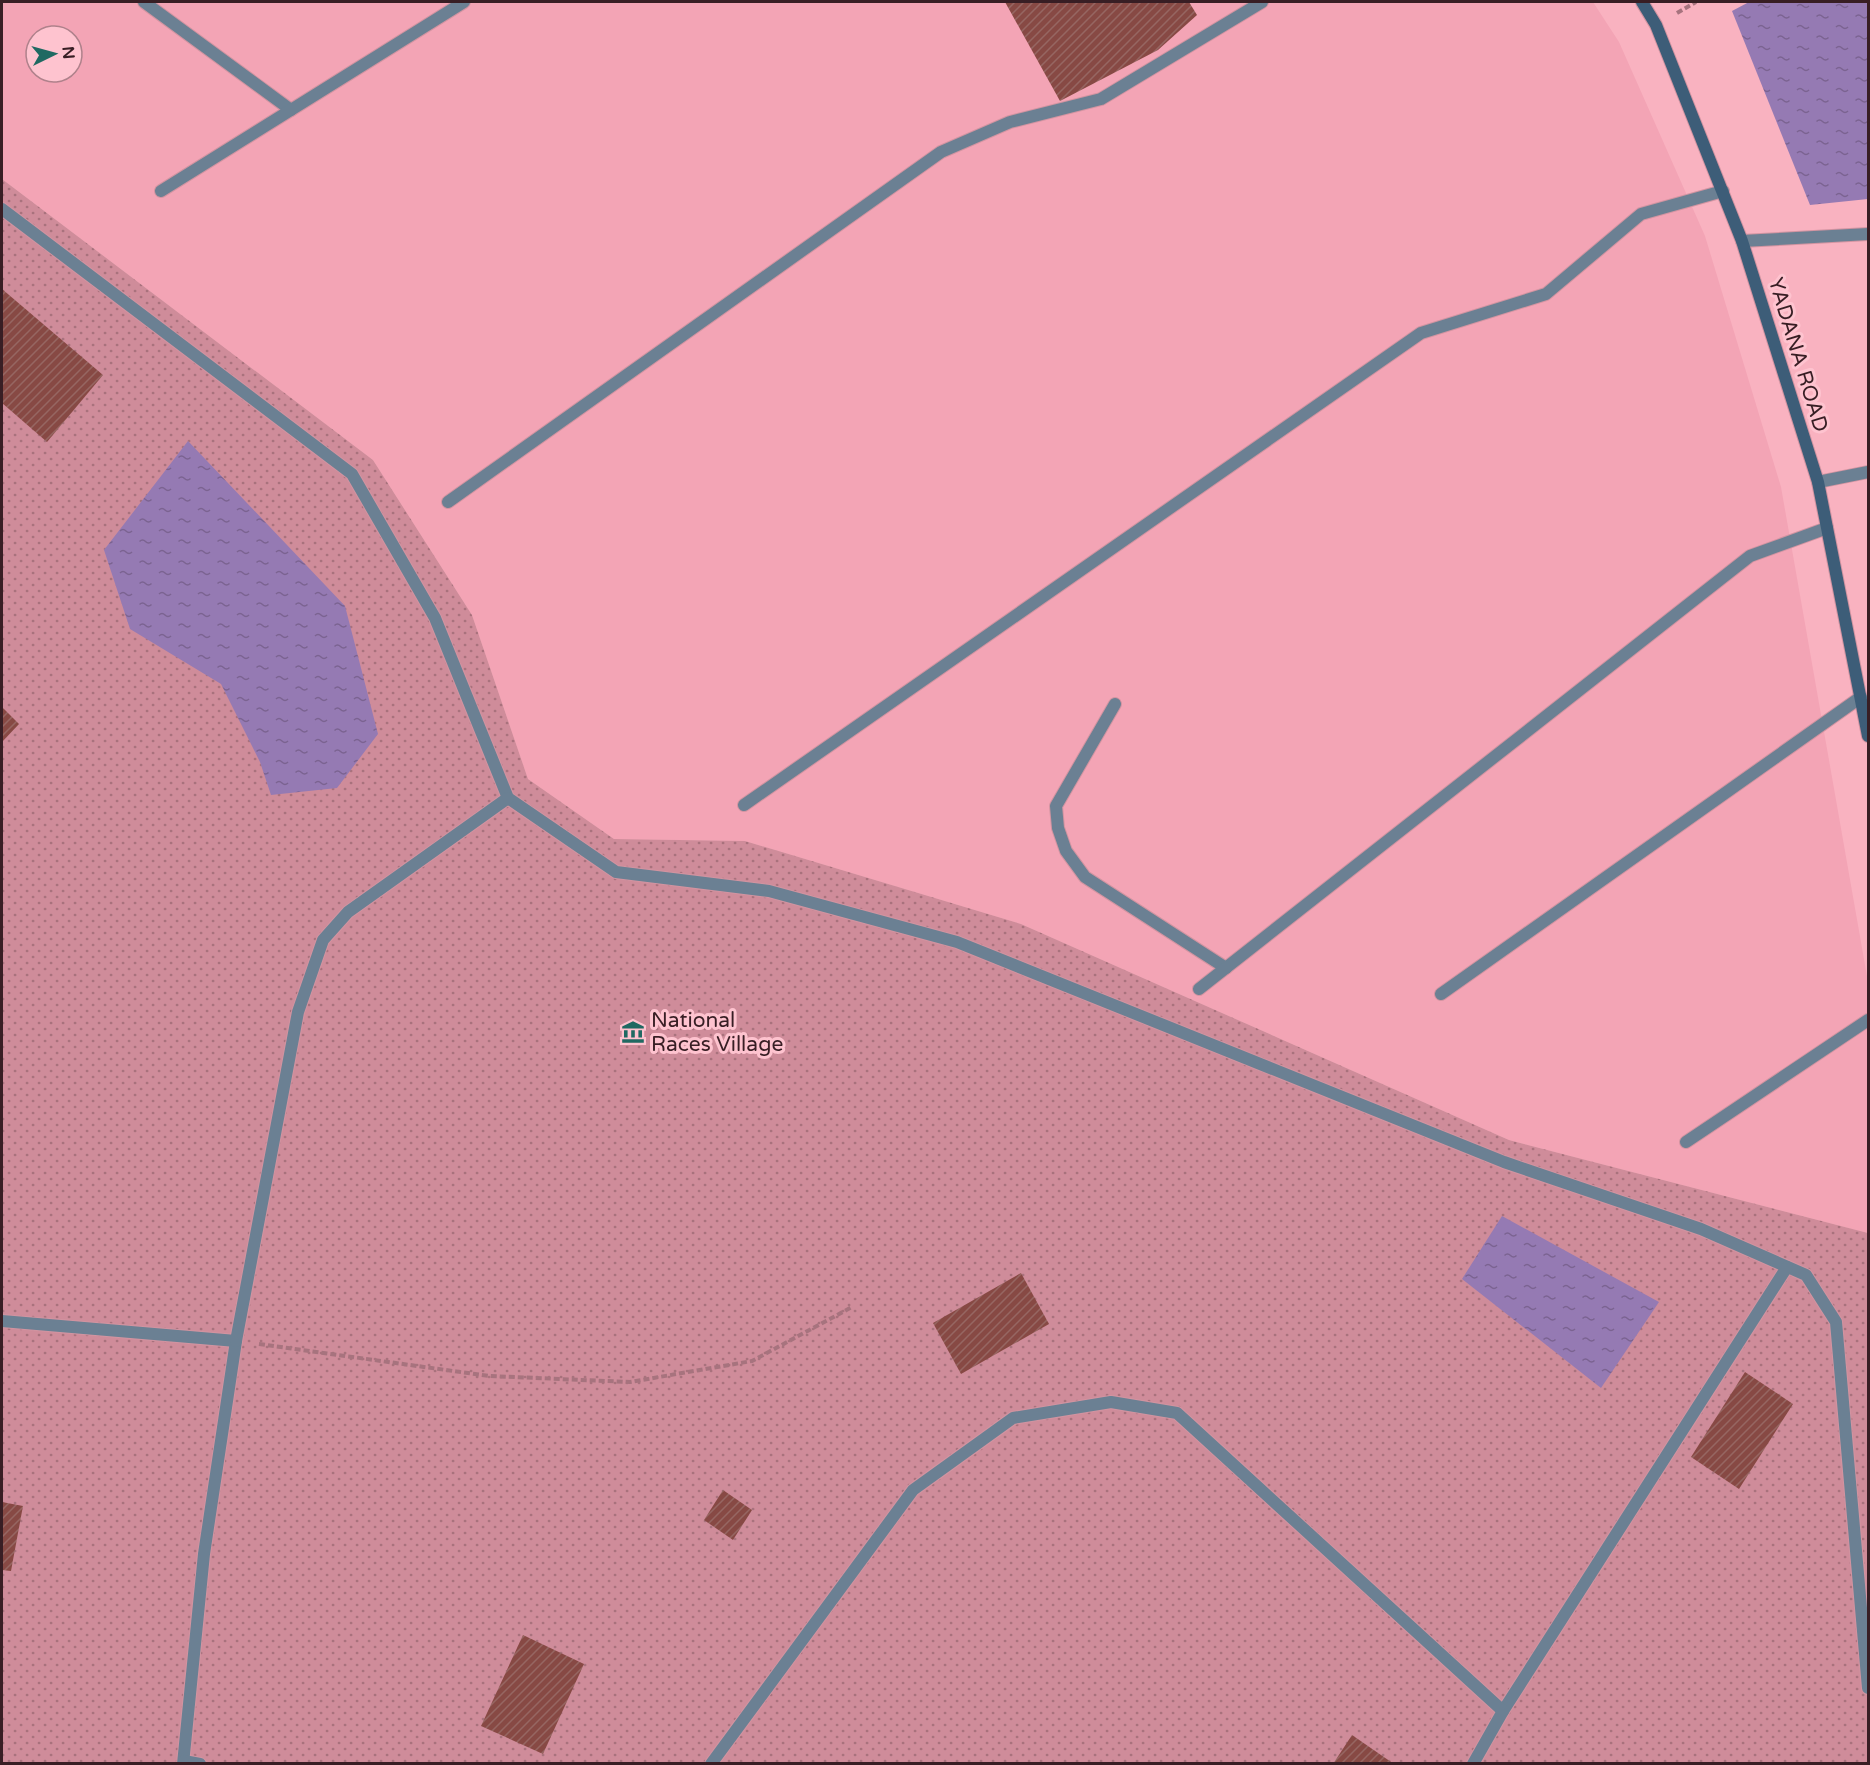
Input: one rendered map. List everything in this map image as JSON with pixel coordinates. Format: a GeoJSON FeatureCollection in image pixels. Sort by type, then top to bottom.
{"type":"FeatureCollection","features":[{"type":"Feature","properties":{"kind":"main road","name":"YADANA ROAD"},"geometry":{"type":"LineString","coordinates":[[1642,2],[1656,25],[1742,241],[1818,482],[1869,736]]}},
{"type":"Feature","properties":{"kind":"street"},"geometry":{"type":"LineString","coordinates":[[144,2],[291,110]]}},
{"type":"Feature","properties":{"kind":"street"},"geometry":{"type":"LineString","coordinates":[[161,192],[464,2]]}},
{"type":"Feature","properties":{"kind":"street"},"geometry":{"type":"LineString","coordinates":[[448,502],[941,152],[1010,122],[1101,99],[1262,2]]}},
{"type":"Feature","properties":{"kind":"street"},"geometry":{"type":"LineString","coordinates":[[744,805],[1421,333],[1546,294],[1641,214],[1723,191]]}},
{"type":"Feature","properties":{"kind":"street"},"geometry":{"type":"LineString","coordinates":[[2,209],[352,474],[435,618],[508,798],[616,872],[769,891],[957,942],[1504,1162],[1701,1229],[1806,1275],[1836,1322],[1869,1688]]}},
{"type":"Feature","properties":{"kind":"street"},"geometry":{"type":"LineString","coordinates":[[1742,241],[1869,234]]}},
{"type":"Feature","properties":{"kind":"street"},"geometry":{"type":"LineString","coordinates":[[1818,482],[1869,472]]}},
{"type":"Feature","properties":{"kind":"street"},"geometry":{"type":"LineString","coordinates":[[1200,989],[1750,556],[1827,528]]}},
{"type":"Feature","properties":{"kind":"street"},"geometry":{"type":"LineString","coordinates":[[1441,994],[1861,697]]}},
{"type":"Feature","properties":{"kind":"street"},"geometry":{"type":"LineString","coordinates":[[1115,704],[1056,806],[1058,828],[1066,851],[1085,877],[1226,968]]}},
{"type":"Feature","properties":{"kind":"street"},"geometry":{"type":"LineString","coordinates":[[200,1764],[183,1762],[204,1554],[236,1341],[298,1012],[323,940],[348,912],[508,798]]}},
{"type":"Feature","properties":{"kind":"street"},"geometry":{"type":"LineString","coordinates":[[1686,1142],[1869,1020]]}},
{"type":"Feature","properties":{"kind":"street"},"geometry":{"type":"LineString","coordinates":[[1473,1764],[1503,1711],[1787,1267]]}},
{"type":"Feature","properties":{"kind":"street"},"geometry":{"type":"LineString","coordinates":[[2,1321],[236,1341]]}},
{"type":"Feature","properties":{"kind":"street"},"geometry":{"type":"LineString","coordinates":[[711,1764],[913,1490],[1013,1418],[1111,1402],[1177,1413],[1503,1711]]}},
{"type":"Feature","properties":{"kind":"path"},"geometry":{"type":"LineString","coordinates":[[236,1341],[489,1376],[630,1382],[752,1361],[852,1307]]}},
{"type":"Feature","properties":{"kind":"shaded area"},"geometry":{"type":"Polygon","coordinates":[[[2,2],[1593,2],[1619,42],[1705,236],[1781,487],[1868,982],[1868,1233],[1509,1140],[1021,924],[745,841],[614,839],[528,779],[472,615],[373,460],[2,179],[2,2]]]}},
{"type":"Feature","properties":{"kind":"shaded area","name":"National Races Village"},"geometry":{"type":"Polygon","coordinates":[[[2,179],[373,460],[472,615],[528,779],[614,839],[745,841],[1021,924],[1509,1140],[1868,1233],[1868,1763],[2,1763],[2,179]]]}},
{"type":"Feature","properties":{"kind":"water"},"geometry":{"type":"Polygon","coordinates":[[[1749,2],[1868,2],[1868,199],[1810,205],[1732,11],[1749,2]]]}},
{"type":"Feature","properties":{"kind":"water"},"geometry":{"type":"Polygon","coordinates":[[[188,441],[345,606],[378,734],[337,788],[271,795],[260,762],[221,684],[130,629],[104,550],[188,441]]]}},
{"type":"Feature","properties":{"kind":"water"},"geometry":{"type":"Polygon","coordinates":[[[1502,1216],[1659,1302],[1601,1388],[1462,1279],[1502,1216]]]}},
{"type":"Feature","properties":{"kind":"building"},"geometry":{"type":"Polygon","coordinates":[[[1005,2],[1189,2],[1197,15],[1158,50],[1060,101],[1005,2]]]}},
{"type":"Feature","properties":{"kind":"building"},"geometry":{"type":"Polygon","coordinates":[[[2,289],[103,375],[47,442],[2,403],[2,289]]]}},
{"type":"Feature","properties":{"kind":"building"},"geometry":{"type":"Polygon","coordinates":[[[2,707],[19,724],[2,742],[2,707]]]}},
{"type":"Feature","properties":{"kind":"building"},"geometry":{"type":"Polygon","coordinates":[[[1021,1273],[1049,1324],[961,1374],[933,1323],[1021,1273]]]}},
{"type":"Feature","properties":{"kind":"building"},"geometry":{"type":"Polygon","coordinates":[[[1745,1372],[1793,1404],[1739,1489],[1691,1457],[1745,1372]]]}},
{"type":"Feature","properties":{"kind":"building"},"geometry":{"type":"Polygon","coordinates":[[[723,1490],[752,1510],[733,1540],[704,1520],[723,1490]]]}},
{"type":"Feature","properties":{"kind":"building"},"geometry":{"type":"Polygon","coordinates":[[[2,1502],[23,1506],[11,1571],[2,1570],[2,1502]]]}},
{"type":"Feature","properties":{"kind":"building"},"geometry":{"type":"Polygon","coordinates":[[[523,1635],[584,1664],[543,1754],[481,1726],[523,1635]]]}},
{"type":"Feature","properties":{"kind":"building"},"geometry":{"type":"Polygon","coordinates":[[[1352,1735],[1394,1764],[1333,1764],[1352,1735]]]}},
{"type":"Feature","properties":{"kind":"place","name":"National Races Village"},"geometry":{"type":"Point","coordinates":[633,1032]}}]}
